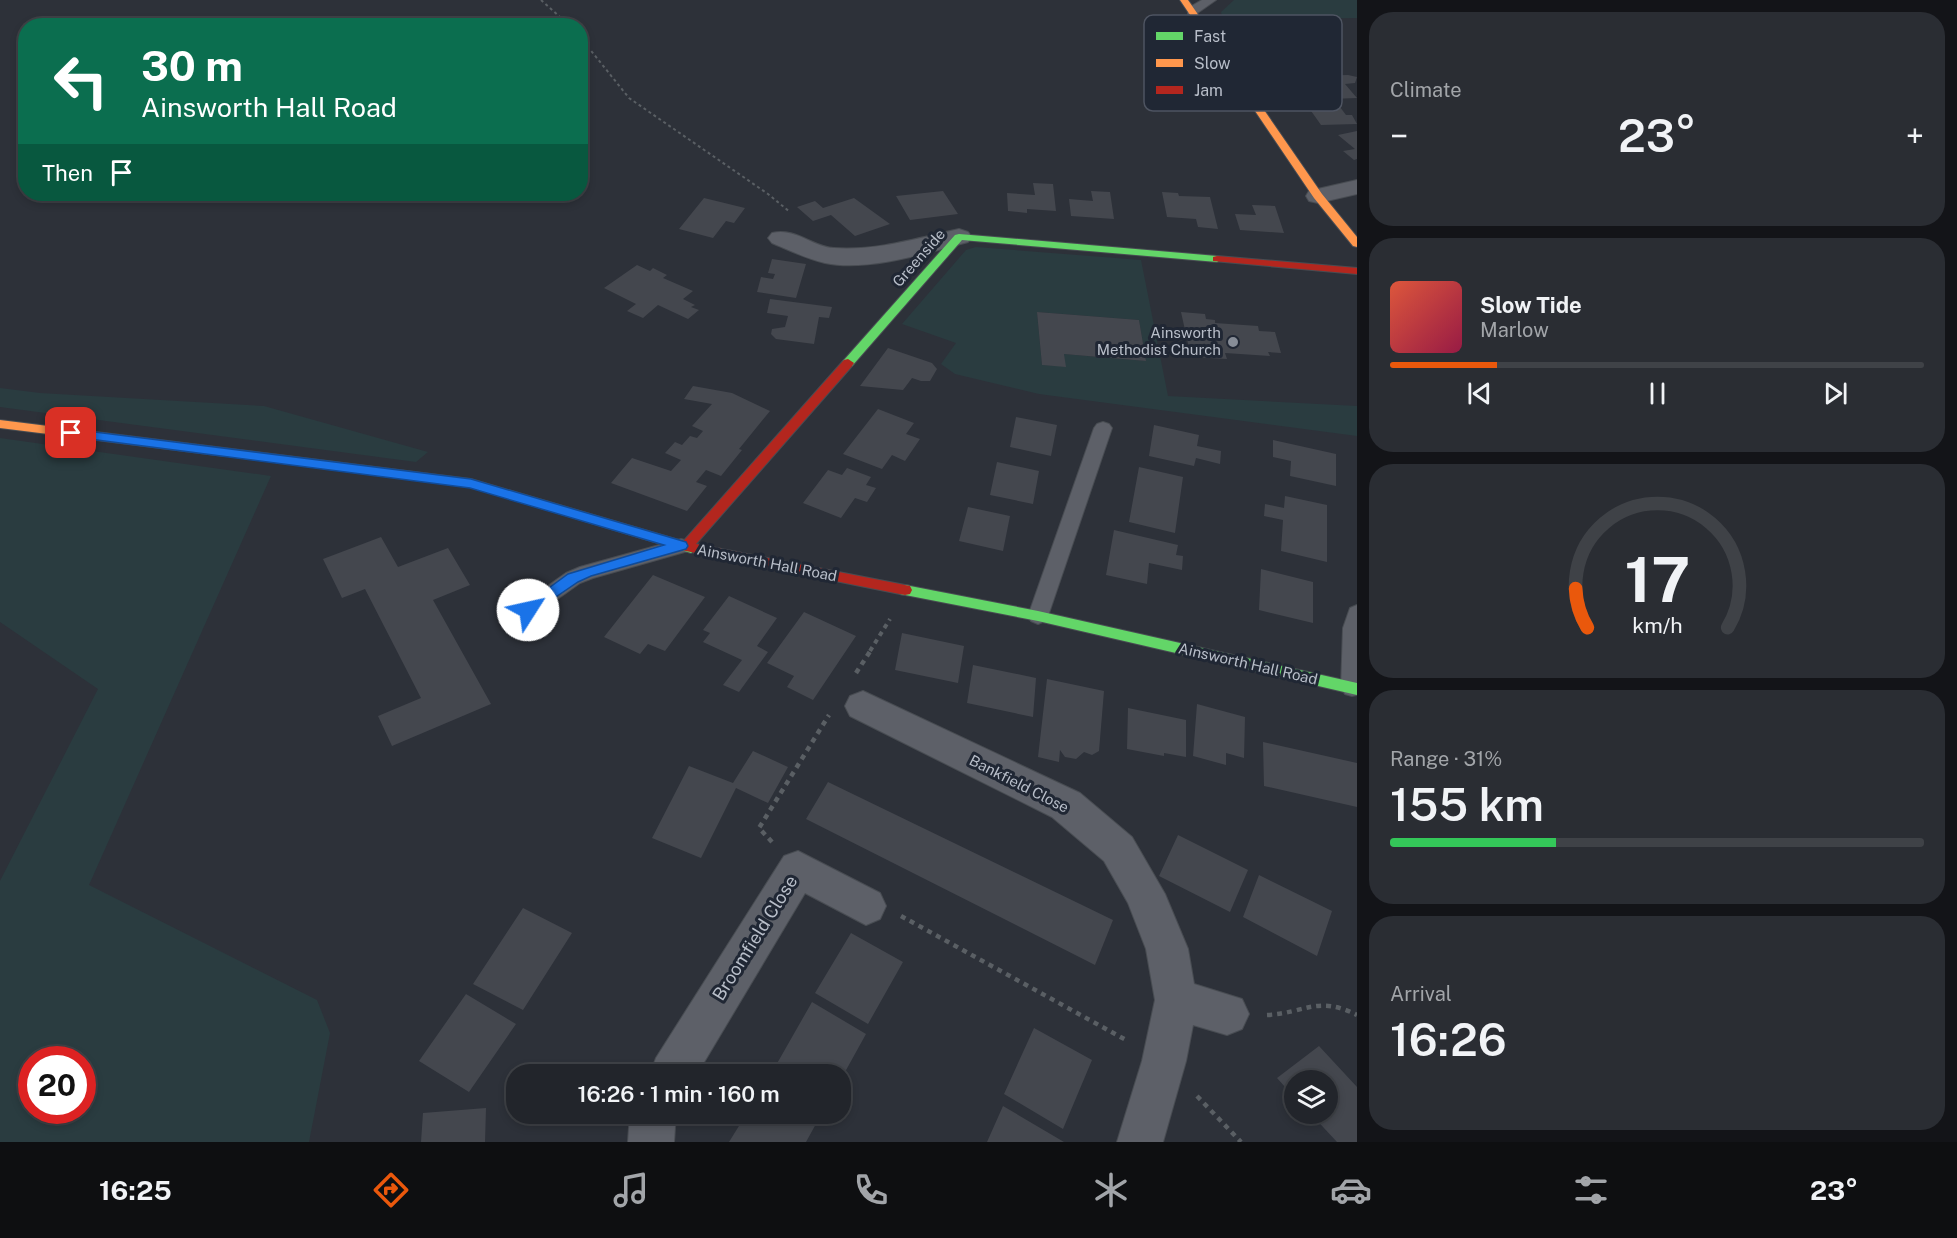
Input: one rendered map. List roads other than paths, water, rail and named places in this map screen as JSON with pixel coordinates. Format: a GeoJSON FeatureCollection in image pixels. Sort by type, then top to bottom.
{"type":"FeatureCollection","features":[{"type":"Feature","properties":{"kind":"street"},"geometry":{"type":"LineString","coordinates":[[1260,111],[1318,196],[1357,244]]}},
{"type":"Feature","properties":{"kind":"street"},"geometry":{"type":"LineString","coordinates":[[1318,196],[1357,187]]}},
{"type":"Feature","properties":{"kind":"street"},"geometry":{"type":"LineString","coordinates":[[781,238],[828,256],[871,256],[959,237]]}},
{"type":"Feature","properties":{"kind":"street","name":"Greenside"},"geometry":{"type":"LineString","coordinates":[[684,546],[959,237],[1357,271]]}},
{"type":"Feature","properties":{"kind":"street","name":"Ainsworth Hall Road"},"geometry":{"type":"LineString","coordinates":[[0,424],[471,483],[684,546],[1038,616],[1355,688]]}},
{"type":"Feature","properties":{"kind":"street","name":"Bankfield Close"},"geometry":{"type":"LineString","coordinates":[[851,696],[1066,805],[1118,849],[1145,894],[1167,949],[1176,1000],[1164,1061],[1140,1142]]}},
{"type":"Feature","properties":{"kind":"street","name":"Broomfield Close"},"geometry":{"type":"LineString","coordinates":[[678,1064],[798,869],[866,906]]}},
{"type":"Feature","properties":{"kind":"street"},"geometry":{"type":"LineString","coordinates":[[1176,1000],[1227,1014]]}},
{"type":"Feature","properties":{"kind":"street"},"geometry":{"type":"LineString","coordinates":[[651,1142],[652,1124]]}},
{"type":"Feature","properties":{"kind":"lane"},"geometry":{"type":"LineString","coordinates":[[1188,5],[1210,0]]}},
{"type":"Feature","properties":{"kind":"lane"},"geometry":{"type":"LineString","coordinates":[[1038,616],[1103,428]]}},
{"type":"Feature","properties":{"kind":"lane"},"geometry":{"type":"LineString","coordinates":[[528,610],[573,578],[587,572],[684,546]]}},
{"type":"Feature","properties":{"kind":"lane","name":"Ainsworth Hall Road"},"geometry":{"type":"LineString","coordinates":[[1355,688],[1353,628],[1357,613]]}},
{"type":"Feature","properties":{"kind":"place","name":"Ainsworth Methodist Church"},"geometry":{"type":"Point","coordinates":[1233,342]}}]}
